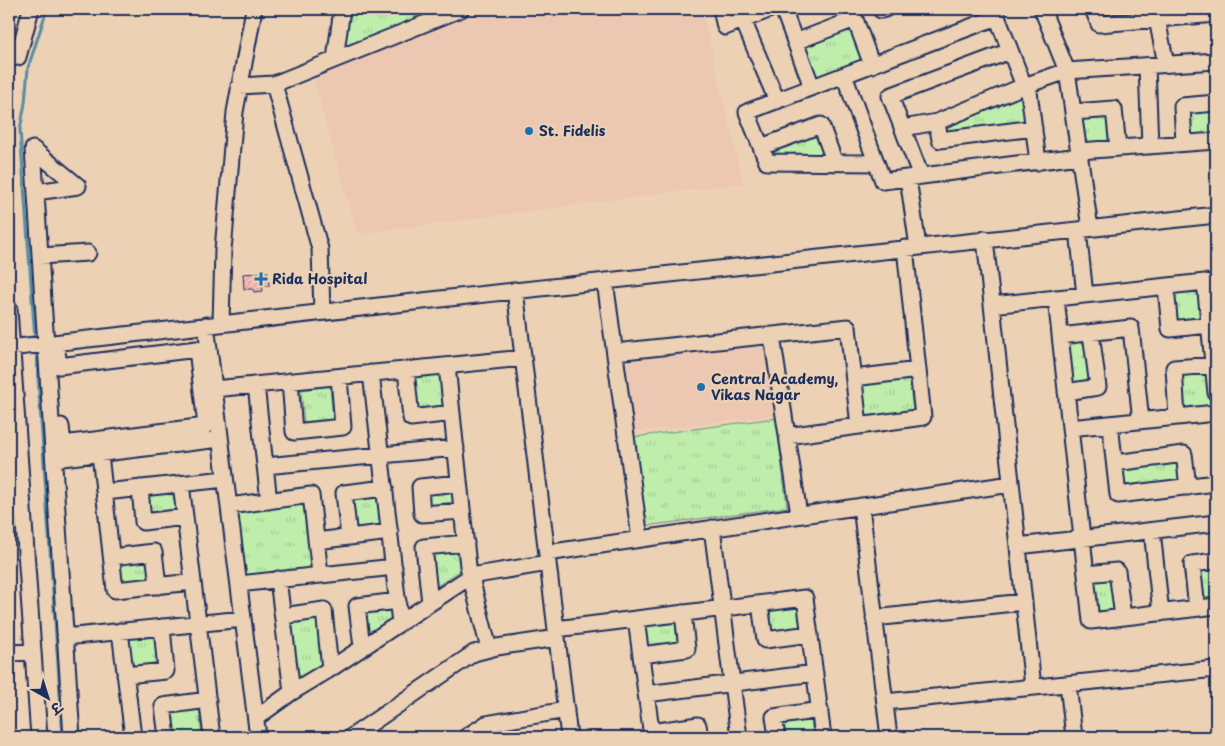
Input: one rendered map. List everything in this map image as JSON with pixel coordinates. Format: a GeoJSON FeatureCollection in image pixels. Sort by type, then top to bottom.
{"type":"FeatureCollection","features":[{"type":"Feature","properties":{"kind":"street"},"geometry":{"type":"LineString","coordinates":[[9,58],[18,57],[31,9]]}},
{"type":"Feature","properties":{"kind":"street"},"geometry":{"type":"LineString","coordinates":[[254,9],[235,112],[223,250],[213,324],[214,389],[256,718],[256,737]]}},
{"type":"Feature","properties":{"kind":"street"},"geometry":{"type":"LineString","coordinates":[[335,59],[342,9]]}},
{"type":"Feature","properties":{"kind":"street"},"geometry":{"type":"LineString","coordinates":[[240,86],[274,84],[335,59],[425,16],[461,9]]}},
{"type":"Feature","properties":{"kind":"street"},"geometry":{"type":"LineString","coordinates":[[721,9],[725,27],[772,9]]}},
{"type":"Feature","properties":{"kind":"street"},"geometry":{"type":"LineString","coordinates":[[783,9],[812,87]]}},
{"type":"Feature","properties":{"kind":"street"},"geometry":{"type":"LineString","coordinates":[[880,9],[885,9]]}},
{"type":"Feature","properties":{"kind":"street"},"geometry":{"type":"LineString","coordinates":[[1042,9],[1067,71],[1079,154],[1084,229],[1085,295]]}},
{"type":"Feature","properties":{"kind":"street"},"geometry":{"type":"LineString","coordinates":[[1093,9],[1099,24],[1117,16],[1196,12],[1216,14]]}},
{"type":"Feature","properties":{"kind":"street"},"geometry":{"type":"LineString","coordinates":[[876,163],[767,162],[747,112],[872,65],[995,13],[1026,85],[1038,162]]}},
{"type":"Feature","properties":{"kind":"street"},"geometry":{"type":"LineString","coordinates":[[1156,14],[1166,64]]}},
{"type":"Feature","properties":{"kind":"street"},"geometry":{"type":"LineString","coordinates":[[795,42],[855,19],[872,65]]}},
{"type":"Feature","properties":{"kind":"street"},"geometry":{"type":"LineString","coordinates":[[744,20],[777,101]]}},
{"type":"Feature","properties":{"kind":"street"},"geometry":{"type":"LineString","coordinates":[[787,436],[923,417],[918,370],[912,247],[915,177],[903,128],[890,96],[1010,51]]}},
{"type":"Feature","properties":{"kind":"street"},"geometry":{"type":"LineString","coordinates":[[903,128],[937,122],[1026,85],[1067,71],[1166,64],[1216,63]]}},
{"type":"Feature","properties":{"kind":"street"},"geometry":{"type":"LineString","coordinates":[[1147,66],[1150,146]]}},
{"type":"Feature","properties":{"kind":"street"},"geometry":{"type":"LineString","coordinates":[[844,75],[883,181],[1038,162],[1118,148],[1216,141]]}},
{"type":"Feature","properties":{"kind":"street"},"geometry":{"type":"LineString","coordinates":[[274,84],[320,249],[322,312]]}},
{"type":"Feature","properties":{"kind":"street"},"geometry":{"type":"LineString","coordinates":[[1184,143],[1182,106],[1216,103]]}},
{"type":"Feature","properties":{"kind":"street"},"geometry":{"type":"LineString","coordinates":[[1073,112],[1114,108],[1118,148]]}},
{"type":"Feature","properties":{"kind":"street"},"geometry":{"type":"LineString","coordinates":[[937,122],[940,140],[1034,128]]}},
{"type":"Feature","properties":{"kind":"street"},"geometry":{"type":"LineString","coordinates":[[761,147],[821,125],[835,163]]}},
{"type":"Feature","properties":{"kind":"street"},"geometry":{"type":"LineString","coordinates":[[36,192],[43,344],[54,459],[72,737]]}},
{"type":"Feature","properties":{"kind":"street"},"geometry":{"type":"LineString","coordinates":[[10,348],[605,280],[1216,215]]}},
{"type":"Feature","properties":{"kind":"street"},"geometry":{"type":"LineString","coordinates":[[985,239],[1034,687]]}},
{"type":"Feature","properties":{"kind":"street"},"geometry":{"type":"LineString","coordinates":[[40,256],[88,253]]}},
{"type":"Feature","properties":{"kind":"street"},"geometry":{"type":"LineString","coordinates":[[605,280],[640,539]]}},
{"type":"Feature","properties":{"kind":"street"},"geometry":{"type":"LineString","coordinates":[[992,306],[1205,282],[1216,393]]}},
{"type":"Feature","properties":{"kind":"street"},"geometry":{"type":"LineString","coordinates":[[1166,287],[1170,329],[1209,325]]}},
{"type":"Feature","properties":{"kind":"street"},"geometry":{"type":"LineString","coordinates":[[515,290],[569,737]]}},
{"type":"Feature","properties":{"kind":"street"},"geometry":{"type":"LineString","coordinates":[[1056,298],[1091,621],[1216,606]]}},
{"type":"Feature","properties":{"kind":"street"},"geometry":{"type":"LineString","coordinates":[[9,309],[16,499],[33,652],[39,737]]}},
{"type":"Feature","properties":{"kind":"street"},"geometry":{"type":"LineString","coordinates":[[615,352],[848,327],[859,426]]}},
{"type":"Feature","properties":{"kind":"street"},"geometry":{"type":"LineString","coordinates":[[1060,336],[1131,328],[1141,421]]}},
{"type":"Feature","properties":{"kind":"street"},"geometry":{"type":"LineString","coordinates":[[1066,392],[1098,388],[1091,333]]}},
{"type":"Feature","properties":{"kind":"street"},"geometry":{"type":"LineString","coordinates":[[772,336],[799,516]]}},
{"type":"Feature","properties":{"kind":"street"},"geometry":{"type":"LineString","coordinates":[[43,344],[59,366]]}},
{"type":"Feature","properties":{"kind":"street"},"geometry":{"type":"LineString","coordinates":[[197,349],[206,426],[63,444],[54,367],[59,366],[197,349]]}},
{"type":"Feature","properties":{"kind":"street"},"geometry":{"type":"LineString","coordinates":[[214,389],[523,358]]}},
{"type":"Feature","properties":{"kind":"street"},"geometry":{"type":"LineString","coordinates":[[1177,417],[1174,368],[1213,365]]}},
{"type":"Feature","properties":{"kind":"street"},"geometry":{"type":"LineString","coordinates":[[447,366],[468,566],[490,649]]}},
{"type":"Feature","properties":{"kind":"street"},"geometry":{"type":"LineString","coordinates":[[406,370],[411,418],[452,413]]}},
{"type":"Feature","properties":{"kind":"street"},"geometry":{"type":"LineString","coordinates":[[854,378],[918,370]]}},
{"type":"Feature","properties":{"kind":"street"},"geometry":{"type":"LineString","coordinates":[[372,373],[400,623]]}},
{"type":"Feature","properties":{"kind":"street"},"geometry":{"type":"LineString","coordinates":[[290,382],[294,432],[344,427],[339,377]]}},
{"type":"Feature","properties":{"kind":"street"},"geometry":{"type":"LineString","coordinates":[[256,385],[270,501]]}},
{"type":"Feature","properties":{"kind":"street"},"geometry":{"type":"LineString","coordinates":[[1070,428],[1216,413]]}},
{"type":"Feature","properties":{"kind":"street"},"geometry":{"type":"LineString","coordinates":[[1110,424],[1118,495],[1216,483]]}},
{"type":"Feature","properties":{"kind":"street"},"geometry":{"type":"LineString","coordinates":[[54,459],[220,439]]}},
{"type":"Feature","properties":{"kind":"street"},"geometry":{"type":"LineString","coordinates":[[265,466],[456,448]]}},
{"type":"Feature","properties":{"kind":"street"},"geometry":{"type":"LineString","coordinates":[[100,454],[116,590],[193,582]]}},
{"type":"Feature","properties":{"kind":"street"},"geometry":{"type":"LineString","coordinates":[[1114,463],[1184,454],[1188,486]]}},
{"type":"Feature","properties":{"kind":"street"},"geometry":{"type":"LineString","coordinates":[[105,492],[225,479]]}},
{"type":"Feature","properties":{"kind":"street"},"geometry":{"type":"LineString","coordinates":[[459,483],[420,487],[422,514],[462,511]]}},
{"type":"Feature","properties":{"kind":"street"},"geometry":{"type":"LineString","coordinates":[[181,484],[212,737]]}},
{"type":"Feature","properties":{"kind":"street"},"geometry":{"type":"LineString","coordinates":[[256,718],[292,692],[471,576],[640,539],[1011,484]]}},
{"type":"Feature","properties":{"kind":"street"},"geometry":{"type":"LineString","coordinates":[[140,488],[143,522],[185,517]]}},
{"type":"Feature","properties":{"kind":"street"},"geometry":{"type":"LineString","coordinates":[[349,537],[344,492],[385,488]]}},
{"type":"Feature","properties":{"kind":"street"},"geometry":{"type":"LineString","coordinates":[[229,506],[311,496],[320,574]]}},
{"type":"Feature","properties":{"kind":"street"},"geometry":{"type":"LineString","coordinates":[[861,506],[889,737]]}},
{"type":"Feature","properties":{"kind":"street"},"geometry":{"type":"LineString","coordinates":[[1018,546],[1216,523]]}},
{"type":"Feature","properties":{"kind":"street"},"geometry":{"type":"LineString","coordinates":[[712,528],[739,737]]}},
{"type":"Feature","properties":{"kind":"street"},"geometry":{"type":"LineString","coordinates":[[1152,530],[1160,613]]}},
{"type":"Feature","properties":{"kind":"street"},"geometry":{"type":"LineString","coordinates":[[316,541],[390,532]]}},
{"type":"Feature","properties":{"kind":"street"},"geometry":{"type":"LineString","coordinates":[[430,603],[424,547],[466,543]]}},
{"type":"Feature","properties":{"kind":"street"},"geometry":{"type":"LineString","coordinates":[[112,557],[154,552],[158,586]]}},
{"type":"Feature","properties":{"kind":"street"},"geometry":{"type":"LineString","coordinates":[[1197,608],[1192,564],[1216,561]]}},
{"type":"Feature","properties":{"kind":"street"},"geometry":{"type":"LineString","coordinates":[[239,584],[394,567]]}},
{"type":"Feature","properties":{"kind":"street"},"geometry":{"type":"LineString","coordinates":[[1086,574],[1117,571],[1123,617]]}},
{"type":"Feature","properties":{"kind":"street"},"geometry":{"type":"LineString","coordinates":[[278,580],[292,692]]}},
{"type":"Feature","properties":{"kind":"street"},"geometry":{"type":"LineString","coordinates":[[351,737],[474,653],[557,634],[636,619],[805,598],[823,737]]}},
{"type":"Feature","properties":{"kind":"street"},"geometry":{"type":"LineString","coordinates":[[362,647],[357,606],[398,601]]}},
{"type":"Feature","properties":{"kind":"street"},"geometry":{"type":"LineString","coordinates":[[874,618],[1024,602]]}},
{"type":"Feature","properties":{"kind":"street"},"geometry":{"type":"LineString","coordinates":[[760,604],[765,640],[810,634]]}},
{"type":"Feature","properties":{"kind":"street"},"geometry":{"type":"LineString","coordinates":[[283,616],[324,610],[330,668]]}},
{"type":"Feature","properties":{"kind":"street"},"geometry":{"type":"LineString","coordinates":[[641,654],[687,649],[683,613]]}},
{"type":"Feature","properties":{"kind":"street"},"geometry":{"type":"LineString","coordinates":[[65,637],[243,619]]}},
{"type":"Feature","properties":{"kind":"street"},"geometry":{"type":"LineString","coordinates":[[636,619],[651,735],[698,725],[700,737]]}},
{"type":"Feature","properties":{"kind":"street"},"geometry":{"type":"LineString","coordinates":[[126,675],[166,671],[162,627]]}},
{"type":"Feature","properties":{"kind":"street"},"geometry":{"type":"LineString","coordinates":[[120,631],[133,737]]}},
{"type":"Feature","properties":{"kind":"street"},"geometry":{"type":"LineString","coordinates":[[9,653],[33,652]]}},
{"type":"Feature","properties":{"kind":"street"},"geometry":{"type":"LineString","coordinates":[[885,702],[1216,669]]}},
{"type":"Feature","properties":{"kind":"street"},"geometry":{"type":"LineString","coordinates":[[646,694],[815,673]]}},
{"type":"Feature","properties":{"kind":"street"},"geometry":{"type":"LineString","coordinates":[[1068,684],[1074,737]]}},
{"type":"Feature","properties":{"kind":"street"},"geometry":{"type":"LineString","coordinates":[[168,737],[163,706],[208,700]]}},
{"type":"Feature","properties":{"kind":"street"},"geometry":{"type":"LineString","coordinates":[[472,735],[486,724],[566,710]]}},
{"type":"Feature","properties":{"kind":"street"},"geometry":{"type":"LineString","coordinates":[[777,737],[774,717],[820,710]]}},
{"type":"Feature","properties":{"kind":"shaded area","name":"St. Fidelis"},"geometry":{"type":"Polygon","coordinates":[[[484,9],[702,9],[743,183],[357,234],[313,78],[484,9]]]}},
{"type":"Feature","properties":{"kind":"shaded area","name":"Central Academy, Vikas Nagar"},"geometry":{"type":"Polygon","coordinates":[[[767,342],[776,415],[634,432],[626,359],[767,342]]]}},
{"type":"Feature","properties":{"kind":"green space"},"geometry":{"type":"Polygon","coordinates":[[[350,9],[416,9],[415,20],[343,49],[350,9]]]}},
{"type":"Feature","properties":{"kind":"green space"},"geometry":{"type":"Polygon","coordinates":[[[853,25],[867,62],[814,82],[800,45],[853,25]]]}},
{"type":"Feature","properties":{"kind":"green space"},"geometry":{"type":"Polygon","coordinates":[[[1024,90],[1027,123],[944,133],[942,120],[1024,90]]]}},
{"type":"Feature","properties":{"kind":"green space"},"geometry":{"type":"Polygon","coordinates":[[[1216,108],[1216,135],[1189,136],[1187,110],[1216,108]]]}},
{"type":"Feature","properties":{"kind":"green space"},"geometry":{"type":"Polygon","coordinates":[[[1110,114],[1112,143],[1085,145],[1083,116],[1110,114]]]}},
{"type":"Feature","properties":{"kind":"green space"},"geometry":{"type":"Polygon","coordinates":[[[820,131],[830,159],[771,158],[768,148],[820,131]]]}},
{"type":"Feature","properties":{"kind":"green space"},"geometry":{"type":"Polygon","coordinates":[[[1199,288],[1203,321],[1173,324],[1170,292],[1199,288]]]}},
{"type":"Feature","properties":{"kind":"green space"},"geometry":{"type":"Polygon","coordinates":[[[1088,341],[1092,383],[1069,385],[1065,343],[1088,341]]]}},
{"type":"Feature","properties":{"kind":"green space"},"geometry":{"type":"Polygon","coordinates":[[[1208,369],[1211,408],[1181,411],[1178,372],[1208,369]]]}},
{"type":"Feature","properties":{"kind":"green space"},"geometry":{"type":"Polygon","coordinates":[[[443,373],[447,406],[417,409],[414,376],[443,373]]]}},
{"type":"Feature","properties":{"kind":"green space"},"geometry":{"type":"Polygon","coordinates":[[[909,378],[913,411],[867,418],[863,384],[909,378]]]}},
{"type":"Feature","properties":{"kind":"green space"},"geometry":{"type":"Polygon","coordinates":[[[330,386],[333,419],[304,422],[301,390],[330,386]]]}},
{"type":"Feature","properties":{"kind":"green space"},"geometry":{"type":"Polygon","coordinates":[[[776,418],[787,507],[645,526],[634,437],[776,418]]]}},
{"type":"Feature","properties":{"kind":"green space"},"geometry":{"type":"Polygon","coordinates":[[[1181,459],[1184,482],[1123,490],[1121,467],[1181,459]]]}},
{"type":"Feature","properties":{"kind":"green space"},"geometry":{"type":"Polygon","coordinates":[[[454,486],[456,506],[426,509],[424,489],[454,486]]]}},
{"type":"Feature","properties":{"kind":"green space"},"geometry":{"type":"Polygon","coordinates":[[[177,488],[180,514],[147,518],[144,493],[177,488]]]}},
{"type":"Feature","properties":{"kind":"green space"},"geometry":{"type":"Polygon","coordinates":[[[377,494],[380,526],[351,529],[347,497],[377,494]]]}},
{"type":"Feature","properties":{"kind":"green space"},"geometry":{"type":"Polygon","coordinates":[[[306,500],[314,570],[245,579],[236,509],[306,500]]]}},
{"type":"Feature","properties":{"kind":"green space"},"geometry":{"type":"Polygon","coordinates":[[[460,547],[461,570],[434,588],[430,550],[460,547]]]}},
{"type":"Feature","properties":{"kind":"green space"},"geometry":{"type":"Polygon","coordinates":[[[149,558],[152,583],[119,588],[116,562],[149,558]]]}},
{"type":"Feature","properties":{"kind":"green space"},"geometry":{"type":"Polygon","coordinates":[[[1216,565],[1216,601],[1202,603],[1197,567],[1216,565]]]}},
{"type":"Feature","properties":{"kind":"green space"},"geometry":{"type":"Polygon","coordinates":[[[1114,574],[1118,613],[1096,615],[1092,576],[1114,574]]]}},
{"type":"Feature","properties":{"kind":"green space"},"geometry":{"type":"Polygon","coordinates":[[[394,604],[395,622],[365,642],[361,608],[394,604]]]}},
{"type":"Feature","properties":{"kind":"green space"},"geometry":{"type":"Polygon","coordinates":[[[798,607],[801,628],[770,632],[767,610],[798,607]]]}},
{"type":"Feature","properties":{"kind":"green space"},"geometry":{"type":"Polygon","coordinates":[[[322,614],[326,667],[295,687],[287,618],[322,614]]]}},
{"type":"Feature","properties":{"kind":"green space"},"geometry":{"type":"Polygon","coordinates":[[[675,623],[677,644],[646,648],[644,626],[675,623]]]}},
{"type":"Feature","properties":{"kind":"green space"},"geometry":{"type":"Polygon","coordinates":[[[157,634],[160,667],[131,670],[127,638],[157,634]]]}},
{"type":"Feature","properties":{"kind":"green space"},"geometry":{"type":"Polygon","coordinates":[[[199,706],[202,737],[173,737],[170,709],[199,706]]]}},
{"type":"Feature","properties":{"kind":"green space"},"geometry":{"type":"Polygon","coordinates":[[[811,719],[813,737],[781,737],[780,723],[811,719]]]}},
{"type":"Feature","properties":{"kind":"building"},"geometry":{"type":"Polygon","coordinates":[[[268,272],[269,286],[262,286],[263,291],[254,292],[253,289],[244,289],[243,274],[268,272]]]}},
{"type":"Feature","properties":{"kind":"waterway"},"geometry":{"type":"LineString","coordinates":[[35,340],[20,130],[25,103],[28,68],[47,9]]}},
{"type":"Feature","properties":{"kind":"waterway"},"geometry":{"type":"LineString","coordinates":[[36,349],[63,737]]}},
{"type":"Feature","properties":{"kind":"place","name":"St. Fidelis"},"geometry":{"type":"Point","coordinates":[529,131]}},
{"type":"Feature","properties":{"kind":"place","name":"Rida Hospital"},"geometry":{"type":"Point","coordinates":[261,279]}},
{"type":"Feature","properties":{"kind":"place","name":"Central Academy, Vikas Nagar"},"geometry":{"type":"Point","coordinates":[701,387]}}]}
